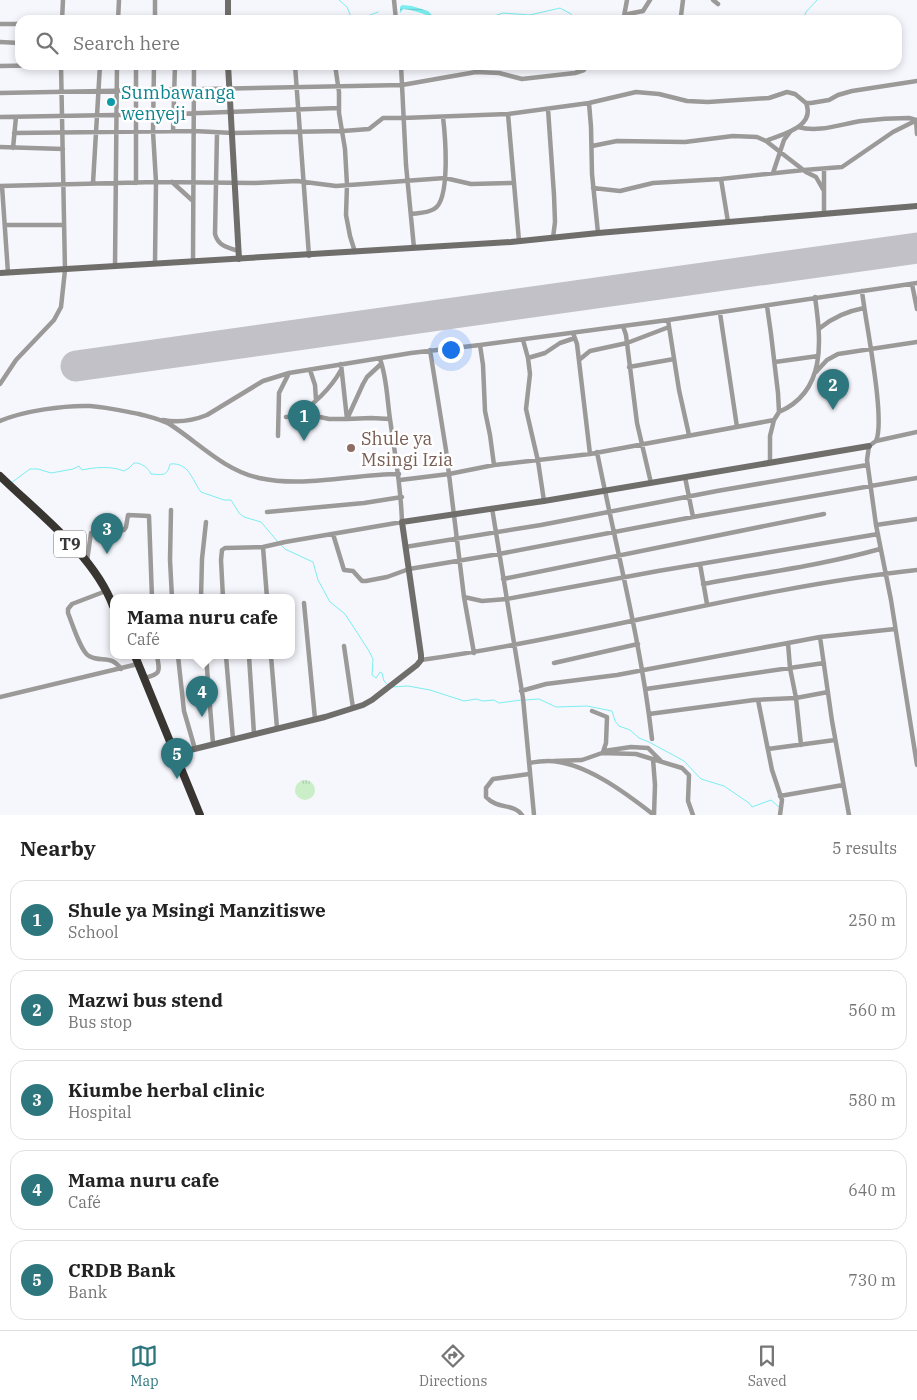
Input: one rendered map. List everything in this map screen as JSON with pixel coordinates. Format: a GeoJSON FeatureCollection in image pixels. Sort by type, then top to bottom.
{"type":"FeatureCollection","features":[{"type":"Feature","properties":{"kind":"highway","name":"T9"},"geometry":{"type":"LineString","coordinates":[[0,476],[87,561],[110,598]]}},
{"type":"Feature","properties":{"kind":"highway"},"geometry":{"type":"LineString","coordinates":[[136,659],[200,815]]}},
{"type":"Feature","properties":{"kind":"street"},"geometry":{"type":"LineString","coordinates":[[62,0],[62,15]]}},
{"type":"Feature","properties":{"kind":"street"},"geometry":{"type":"LineString","coordinates":[[118,15],[119,0]]}},
{"type":"Feature","properties":{"kind":"street"},"geometry":{"type":"LineString","coordinates":[[155,15],[156,0]]}},
{"type":"Feature","properties":{"kind":"street"},"geometry":{"type":"LineString","coordinates":[[228,0],[228,15]]}},
{"type":"Feature","properties":{"kind":"street"},"geometry":{"type":"LineString","coordinates":[[394,0],[395,15]]}},
{"type":"Feature","properties":{"kind":"street"},"geometry":{"type":"LineString","coordinates":[[624,15],[627,0]]}},
{"type":"Feature","properties":{"kind":"street"},"geometry":{"type":"LineString","coordinates":[[632,15],[643,11],[650,0]]}},
{"type":"Feature","properties":{"kind":"street"},"geometry":{"type":"LineString","coordinates":[[680,15],[683,0]]}},
{"type":"Feature","properties":{"kind":"street"},"geometry":{"type":"LineString","coordinates":[[713,0],[718,4]]}},
{"type":"Feature","properties":{"kind":"street"},"geometry":{"type":"LineString","coordinates":[[0,24],[15,24]]}},
{"type":"Feature","properties":{"kind":"street"},"geometry":{"type":"LineString","coordinates":[[0,42],[15,43]]}},
{"type":"Feature","properties":{"kind":"street"},"geometry":{"type":"LineString","coordinates":[[0,66],[15,66]]}},
{"type":"Feature","properties":{"kind":"street"},"geometry":{"type":"LineString","coordinates":[[0,384],[16,360],[57,317],[61,307],[65,270],[61,70]]}},
{"type":"Feature","properties":{"kind":"street"},"geometry":{"type":"LineString","coordinates":[[93,183],[100,70]]}},
{"type":"Feature","properties":{"kind":"street"},"geometry":{"type":"LineString","coordinates":[[115,266],[118,132],[117,70]]}},
{"type":"Feature","properties":{"kind":"street"},"geometry":{"type":"LineString","coordinates":[[136,70],[136,182]]}},
{"type":"Feature","properties":{"kind":"street"},"geometry":{"type":"LineString","coordinates":[[154,70],[155,263]]}},
{"type":"Feature","properties":{"kind":"street"},"geometry":{"type":"LineString","coordinates":[[173,131],[172,114],[175,70]]}},
{"type":"Feature","properties":{"kind":"street"},"geometry":{"type":"LineString","coordinates":[[193,260],[194,70]]}},
{"type":"Feature","properties":{"kind":"street"},"geometry":{"type":"LineString","coordinates":[[228,70],[239,259]]}},
{"type":"Feature","properties":{"kind":"street"},"geometry":{"type":"LineString","coordinates":[[296,70],[302,131],[303,182],[309,256]]}},
{"type":"Feature","properties":{"kind":"street"},"geometry":{"type":"LineString","coordinates":[[336,70],[347,185],[346,215],[355,252]]}},
{"type":"Feature","properties":{"kind":"street"},"geometry":{"type":"LineString","coordinates":[[401,70],[403,118],[414,248]]}},
{"type":"Feature","properties":{"kind":"street"},"geometry":{"type":"LineString","coordinates":[[0,93],[402,85],[476,72],[522,79],[575,73],[584,70]]}},
{"type":"Feature","properties":{"kind":"street"},"geometry":{"type":"LineString","coordinates":[[806,103],[823,102],[852,91],[917,81]]}},
{"type":"Feature","properties":{"kind":"street"},"geometry":{"type":"LineString","coordinates":[[14,133],[343,131],[369,129],[383,118],[508,114],[588,103],[636,92],[659,94],[687,101],[708,102],[769,98],[787,92],[795,94],[806,103],[809,111],[808,117],[804,122],[766,140]]}},
{"type":"Feature","properties":{"kind":"street"},"geometry":{"type":"LineString","coordinates":[[588,103],[593,188],[598,233]]}},
{"type":"Feature","properties":{"kind":"street"},"geometry":{"type":"LineString","coordinates":[[0,117],[62,117],[338,108]]}},
{"type":"Feature","properties":{"kind":"street"},"geometry":{"type":"LineString","coordinates":[[548,109],[554,195],[555,222],[553,238]]}},
{"type":"Feature","properties":{"kind":"street"},"geometry":{"type":"LineString","coordinates":[[508,114],[519,241]]}},
{"type":"Feature","properties":{"kind":"street"},"geometry":{"type":"LineString","coordinates":[[13,148],[16,117]]}},
{"type":"Feature","properties":{"kind":"street"},"geometry":{"type":"LineString","coordinates":[[411,214],[430,211],[440,204],[445,178],[446,148],[443,117]]}},
{"type":"Feature","properties":{"kind":"street"},"geometry":{"type":"LineString","coordinates":[[773,147],[796,127],[813,129],[862,121],[902,118],[917,120]]}},
{"type":"Feature","properties":{"kind":"street"},"geometry":{"type":"LineString","coordinates":[[917,120],[917,134]]}},
{"type":"Feature","properties":{"kind":"street"},"geometry":{"type":"LineString","coordinates":[[593,188],[620,191],[645,184],[721,179],[846,166],[893,132],[917,120]]}},
{"type":"Feature","properties":{"kind":"street"},"geometry":{"type":"LineString","coordinates":[[217,133],[215,182],[216,238],[222,246],[239,252]]}},
{"type":"Feature","properties":{"kind":"street"},"geometry":{"type":"LineString","coordinates":[[592,146],[617,142],[685,142],[732,136],[748,136],[766,140],[779,152],[819,180],[824,190]]}},
{"type":"Feature","properties":{"kind":"street"},"geometry":{"type":"LineString","coordinates":[[773,173],[785,137]]}},
{"type":"Feature","properties":{"kind":"street"},"geometry":{"type":"LineString","coordinates":[[0,147],[63,150]]}},
{"type":"Feature","properties":{"kind":"street"},"geometry":{"type":"LineString","coordinates":[[824,169],[824,214]]}},
{"type":"Feature","properties":{"kind":"street"},"geometry":{"type":"LineString","coordinates":[[8,273],[1,186],[136,182],[303,182],[347,185],[445,178],[471,184],[514,183]]}},
{"type":"Feature","properties":{"kind":"street"},"geometry":{"type":"LineString","coordinates":[[721,179],[728,222]]}},
{"type":"Feature","properties":{"kind":"street"},"geometry":{"type":"LineString","coordinates":[[172,182],[193,202]]}},
{"type":"Feature","properties":{"kind":"street"},"geometry":{"type":"LineString","coordinates":[[0,273],[193,260],[309,256],[519,241],[917,206]]}},
{"type":"Feature","properties":{"kind":"street"},"geometry":{"type":"LineString","coordinates":[[5,225],[64,225]]}},
{"type":"Feature","properties":{"kind":"street"},"geometry":{"type":"LineString","coordinates":[[0,421],[11,416],[74,406],[90,406],[174,422],[197,419],[263,381],[289,373],[381,361],[430,350],[574,335],[623,326],[915,283],[917,309]]}},
{"type":"Feature","properties":{"kind":"street"},"geometry":{"type":"LineString","coordinates":[[862,291],[878,413],[878,435],[876,441]]}},
{"type":"Feature","properties":{"kind":"street"},"geometry":{"type":"LineString","coordinates":[[815,297],[820,328],[815,373]]}},
{"type":"Feature","properties":{"kind":"street"},"geometry":{"type":"LineString","coordinates":[[767,306],[779,412]]}},
{"type":"Feature","properties":{"kind":"street"},"geometry":{"type":"LineString","coordinates":[[820,328],[832,319],[864,308]]}},
{"type":"Feature","properties":{"kind":"street"},"geometry":{"type":"LineString","coordinates":[[720,313],[737,427]]}},
{"type":"Feature","properties":{"kind":"street"},"geometry":{"type":"LineString","coordinates":[[668,320],[689,435]]}},
{"type":"Feature","properties":{"kind":"street"},"geometry":{"type":"LineString","coordinates":[[623,326],[626,334],[640,444],[651,483]]}},
{"type":"Feature","properties":{"kind":"street"},"geometry":{"type":"LineString","coordinates":[[579,360],[590,351],[627,343],[669,327]]}},
{"type":"Feature","properties":{"kind":"street"},"geometry":{"type":"LineString","coordinates":[[528,358],[545,353],[556,344],[574,335]]}},
{"type":"Feature","properties":{"kind":"street"},"geometry":{"type":"LineString","coordinates":[[574,335],[579,360],[590,454]]}},
{"type":"Feature","properties":{"kind":"street"},"geometry":{"type":"LineString","coordinates":[[524,340],[530,374],[526,408],[538,461],[544,500]]}},
{"type":"Feature","properties":{"kind":"street"},"geometry":{"type":"LineString","coordinates":[[770,462],[770,436],[774,420],[779,412],[798,400],[807,389],[815,373],[827,360],[838,354],[917,342]]}},
{"type":"Feature","properties":{"kind":"street"},"geometry":{"type":"LineString","coordinates":[[480,345],[484,399],[494,465]]}},
{"type":"Feature","properties":{"kind":"street"},"geometry":{"type":"LineString","coordinates":[[430,350],[449,474],[464,597],[474,653]]}},
{"type":"Feature","properties":{"kind":"street"},"geometry":{"type":"LineString","coordinates":[[774,362],[818,356]]}},
{"type":"Feature","properties":{"kind":"street"},"geometry":{"type":"LineString","coordinates":[[629,367],[674,359]]}},
{"type":"Feature","properties":{"kind":"street"},"geometry":{"type":"LineString","coordinates":[[381,361],[400,480],[402,522],[421,660]]}},
{"type":"Feature","properties":{"kind":"street"},"geometry":{"type":"LineString","coordinates":[[347,419],[362,384],[381,361]]}},
{"type":"Feature","properties":{"kind":"street"},"geometry":{"type":"LineString","coordinates":[[295,416],[316,400],[334,381],[341,367]]}},
{"type":"Feature","properties":{"kind":"street"},"geometry":{"type":"LineString","coordinates":[[341,367],[347,419]]}},
{"type":"Feature","properties":{"kind":"street"},"geometry":{"type":"LineString","coordinates":[[310,370],[315,386],[316,400]]}},
{"type":"Feature","properties":{"kind":"street"},"geometry":{"type":"LineString","coordinates":[[278,436],[279,393],[289,373]]}},
{"type":"Feature","properties":{"kind":"street"},"geometry":{"type":"LineString","coordinates":[[286,417],[317,415],[329,419],[390,419]]}},
{"type":"Feature","properties":{"kind":"street"},"geometry":{"type":"LineString","coordinates":[[163,420],[234,469],[273,481],[311,481],[399,474]]}},
{"type":"Feature","properties":{"kind":"street"},"geometry":{"type":"LineString","coordinates":[[400,480],[449,474],[494,465],[590,454],[774,420]]}},
{"type":"Feature","properties":{"kind":"street"},"geometry":{"type":"LineString","coordinates":[[223,594],[221,554],[225,548],[263,547],[454,513],[651,483],[868,446],[876,441],[917,432]]}},
{"type":"Feature","properties":{"kind":"street"},"geometry":{"type":"LineString","coordinates":[[868,446],[866,453],[870,486],[917,765]]}},
{"type":"Feature","properties":{"kind":"street"},"geometry":{"type":"LineString","coordinates":[[597,452],[638,644],[652,739]]}},
{"type":"Feature","properties":{"kind":"street"},"geometry":{"type":"LineString","coordinates":[[405,547],[457,540],[867,465]]}},
{"type":"Feature","properties":{"kind":"street"},"geometry":{"type":"LineString","coordinates":[[685,477],[693,517]]}},
{"type":"Feature","properties":{"kind":"street"},"geometry":{"type":"LineString","coordinates":[[333,534],[342,568],[355,573],[362,581],[387,577],[409,569],[917,478]]}},
{"type":"Feature","properties":{"kind":"street"},"geometry":{"type":"LineString","coordinates":[[267,512],[364,504],[402,497]]}},
{"type":"Feature","properties":{"kind":"street"},"geometry":{"type":"LineString","coordinates":[[492,508],[523,698],[534,815]]}},
{"type":"Feature","properties":{"kind":"street"},"geometry":{"type":"LineString","coordinates":[[171,510],[172,594]]}},
{"type":"Feature","properties":{"kind":"street"},"geometry":{"type":"LineString","coordinates":[[503,579],[824,514]]}},
{"type":"Feature","properties":{"kind":"street"},"geometry":{"type":"LineString","coordinates":[[87,561],[91,534],[124,530],[128,515],[149,516],[152,594]]}},
{"type":"Feature","properties":{"kind":"street"},"geometry":{"type":"LineString","coordinates":[[876,524],[917,519]]}},
{"type":"Feature","properties":{"kind":"street"},"geometry":{"type":"LineString","coordinates":[[201,594],[206,522]]}},
{"type":"Feature","properties":{"kind":"street"},"geometry":{"type":"LineString","coordinates":[[464,597],[482,602],[506,599],[878,534]]}},
{"type":"Feature","properties":{"kind":"street"},"geometry":{"type":"LineString","coordinates":[[263,547],[267,594]]}},
{"type":"Feature","properties":{"kind":"street"},"geometry":{"type":"LineString","coordinates":[[703,584],[855,556],[880,549]]}},
{"type":"Feature","properties":{"kind":"street"},"geometry":{"type":"LineString","coordinates":[[700,564],[707,604]]}},
{"type":"Feature","properties":{"kind":"street"},"geometry":{"type":"LineString","coordinates":[[174,754],[353,708],[372,700],[421,660],[474,653],[761,593],[885,573],[916,570],[917,577]]}},
{"type":"Feature","properties":{"kind":"street"},"geometry":{"type":"LineString","coordinates":[[106,591],[72,604],[68,608],[68,613],[86,654],[93,658],[114,662],[121,669]]}},
{"type":"Feature","properties":{"kind":"street"},"geometry":{"type":"LineString","coordinates":[[304,603],[315,719]]}},
{"type":"Feature","properties":{"kind":"street"},"geometry":{"type":"LineString","coordinates":[[522,691],[546,684],[642,670],[820,638],[895,629]]}},
{"type":"Feature","properties":{"kind":"street"},"geometry":{"type":"LineString","coordinates":[[820,638],[835,740],[849,815]]}},
{"type":"Feature","properties":{"kind":"street"},"geometry":{"type":"LineString","coordinates":[[554,663],[638,644]]}},
{"type":"Feature","properties":{"kind":"street"},"geometry":{"type":"LineString","coordinates":[[788,644],[801,745]]}},
{"type":"Feature","properties":{"kind":"street"},"geometry":{"type":"LineString","coordinates":[[344,646],[353,708]]}},
{"type":"Feature","properties":{"kind":"street"},"geometry":{"type":"LineString","coordinates":[[144,678],[158,673],[157,659]]}},
{"type":"Feature","properties":{"kind":"street"},"geometry":{"type":"LineString","coordinates":[[178,659],[184,711],[195,749]]}},
{"type":"Feature","properties":{"kind":"street"},"geometry":{"type":"LineString","coordinates":[[206,659],[213,744]]}},
{"type":"Feature","properties":{"kind":"street"},"geometry":{"type":"LineString","coordinates":[[226,659],[233,739]]}},
{"type":"Feature","properties":{"kind":"street"},"geometry":{"type":"LineString","coordinates":[[249,659],[254,734]]}},
{"type":"Feature","properties":{"kind":"street"},"geometry":{"type":"LineString","coordinates":[[271,659],[277,728]]}},
{"type":"Feature","properties":{"kind":"street"},"geometry":{"type":"LineString","coordinates":[[646,689],[824,663]]}},
{"type":"Feature","properties":{"kind":"street"},"geometry":{"type":"LineString","coordinates":[[0,697],[138,664]]}},
{"type":"Feature","properties":{"kind":"street"},"geometry":{"type":"LineString","coordinates":[[649,714],[758,700],[796,698],[828,692]]}},
{"type":"Feature","properties":{"kind":"street"},"geometry":{"type":"LineString","coordinates":[[758,700],[772,770],[780,796],[782,808],[780,815]]}},
{"type":"Feature","properties":{"kind":"street"},"geometry":{"type":"LineString","coordinates":[[592,712],[607,717],[606,743],[603,752]]}},
{"type":"Feature","properties":{"kind":"street"},"geometry":{"type":"LineString","coordinates":[[910,717],[917,717]]}},
{"type":"Feature","properties":{"kind":"street"},"geometry":{"type":"LineString","coordinates":[[768,749],[835,740]]}},
{"type":"Feature","properties":{"kind":"street"},"geometry":{"type":"LineString","coordinates":[[529,763],[582,760],[603,752],[631,747],[648,748],[662,762]]}},
{"type":"Feature","properties":{"kind":"street"},"geometry":{"type":"LineString","coordinates":[[603,752],[636,754],[682,768],[689,775],[688,801],[693,815]]}},
{"type":"Feature","properties":{"kind":"street"},"geometry":{"type":"LineString","coordinates":[[653,759],[655,785],[654,815]]}},
{"type":"Feature","properties":{"kind":"street"},"geometry":{"type":"LineString","coordinates":[[554,761],[607,781],[654,815]]}},
{"type":"Feature","properties":{"kind":"street"},"geometry":{"type":"LineString","coordinates":[[522,815],[517,809],[494,804],[486,797],[486,788],[493,779],[529,774]]}},
{"type":"Feature","properties":{"kind":"street"},"geometry":{"type":"LineString","coordinates":[[780,796],[844,785]]}},
{"type":"Feature","properties":{"kind":"green space"},"geometry":{"type":"Polygon","coordinates":[[[301,780],[309,780],[315,786],[315,794],[309,800],[301,800],[295,794],[295,786],[301,780]]]}},
{"type":"Feature","properties":{"kind":"water"},"geometry":{"type":"Polygon","coordinates":[[[402,5],[412,6],[428,11],[432,15],[403,9],[400,13],[402,5]]]}},
{"type":"Feature","properties":{"kind":"waterway"},"geometry":{"type":"LineString","coordinates":[[339,0],[347,7],[350,15]]}},
{"type":"Feature","properties":{"kind":"waterway"},"geometry":{"type":"LineString","coordinates":[[805,15],[817,0]]}},
{"type":"Feature","properties":{"kind":"waterway"},"geometry":{"type":"LineString","coordinates":[[530,15],[560,8],[572,15]]}},
{"type":"Feature","properties":{"kind":"waterway"},"geometry":{"type":"LineString","coordinates":[[370,15],[378,12]]}},
{"type":"Feature","properties":{"kind":"waterway"},"geometry":{"type":"LineString","coordinates":[[497,15],[503,13],[530,15]]}},
{"type":"Feature","properties":{"kind":"waterway"},"geometry":{"type":"LineString","coordinates":[[11,483],[30,469],[51,473],[79,466],[82,470],[114,468],[124,471],[136,463],[141,464],[151,474],[159,475],[166,473],[170,464],[176,464],[186,469],[201,492],[224,500],[231,500],[239,513],[244,517],[261,522],[278,542]]}},
{"type":"Feature","properties":{"kind":"waterway"},"geometry":{"type":"LineString","coordinates":[[281,545],[285,549],[313,562],[318,580],[330,602],[345,614],[369,651],[373,659],[372,675],[376,678],[380,672],[382,673],[387,684]]}},
{"type":"Feature","properties":{"kind":"waterway"},"geometry":{"type":"LineString","coordinates":[[392,687],[408,686],[430,690],[464,701],[476,699],[483,701],[494,700],[499,703],[521,700]]}},
{"type":"Feature","properties":{"kind":"waterway"},"geometry":{"type":"LineString","coordinates":[[525,700],[539,699],[556,707],[587,706],[612,711],[615,721],[619,726],[630,730],[639,738],[684,761],[701,779],[724,786],[752,807],[771,800],[779,807]]}},
{"type":"Feature","properties":{"kind":"runway"},"geometry":{"type":"LineString","coordinates":[[76,366],[917,248]]}},
{"type":"Feature","properties":{"kind":"place","name":"Sumbawanga wenyeji"},"geometry":{"type":"Point","coordinates":[111,102]}},
{"type":"Feature","properties":{"kind":"place","name":"Mazwi bus stend"},"geometry":{"type":"Point","coordinates":[833,410]}},
{"type":"Feature","properties":{"kind":"place","name":"Shule ya Msingi Manzitiswe"},"geometry":{"type":"Point","coordinates":[304,441]}},
{"type":"Feature","properties":{"kind":"place","name":"Shule ya Msingi Izia"},"geometry":{"type":"Point","coordinates":[351,448]}},
{"type":"Feature","properties":{"kind":"place","name":"Kiumbe herbal clinic"},"geometry":{"type":"Point","coordinates":[107,554]}},
{"type":"Feature","properties":{"kind":"place","name":"Mama nuru cafe"},"geometry":{"type":"Point","coordinates":[202,717]}},
{"type":"Feature","properties":{"kind":"place","name":"CRDB Bank"},"geometry":{"type":"Point","coordinates":[177,779]}}]}
